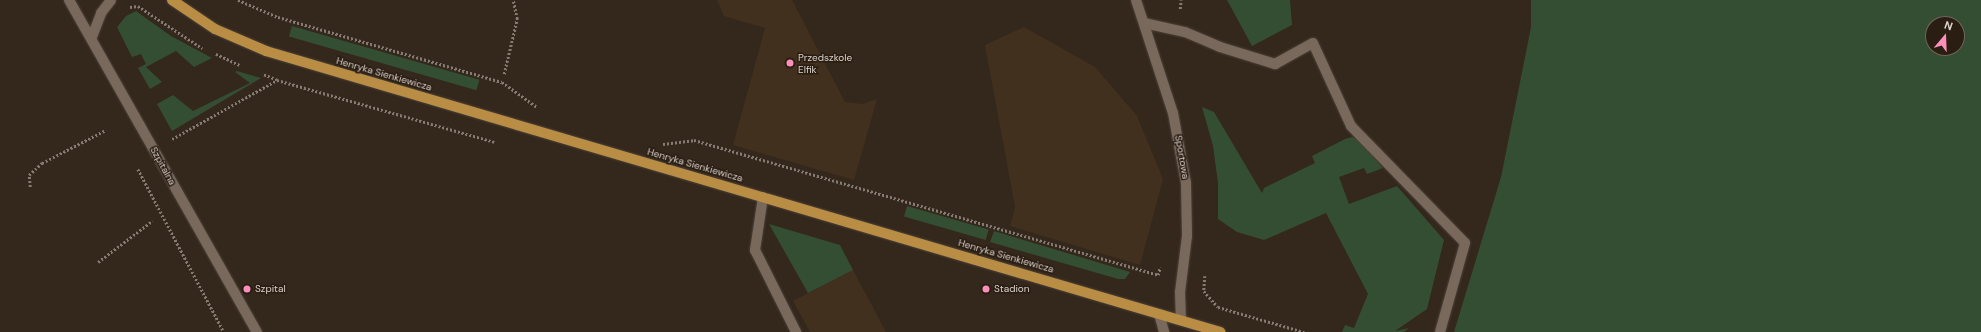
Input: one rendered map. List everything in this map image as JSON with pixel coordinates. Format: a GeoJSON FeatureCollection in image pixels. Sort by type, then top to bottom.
{"type":"FeatureCollection","features":[{"type":"Feature","properties":{"kind":"main road","name":"Henryka Sienkiewicza"},"geometry":{"type":"LineString","coordinates":[[172,0],[215,29],[266,51],[1220,332]]}},
{"type":"Feature","properties":{"kind":"street","name":"Szpitalna"},"geometry":{"type":"LineString","coordinates":[[69,0],[92,37],[257,332]]}},
{"type":"Feature","properties":{"kind":"street"},"geometry":{"type":"LineString","coordinates":[[92,37],[101,13],[111,0]]}},
{"type":"Feature","properties":{"kind":"street","name":"Sportowa"},"geometry":{"type":"LineString","coordinates":[[1136,0],[1173,113],[1186,183],[1188,236],[1180,292],[1181,320]]}},
{"type":"Feature","properties":{"kind":"street"},"geometry":{"type":"LineString","coordinates":[[1144,23],[1185,32],[1220,47],[1275,64],[1312,43],[1351,126],[1465,243],[1440,332]]}},
{"type":"Feature","properties":{"kind":"street"},"geometry":{"type":"LineString","coordinates":[[762,197],[755,250],[796,332]]}},
{"type":"Feature","properties":{"kind":"street"},"geometry":{"type":"LineString","coordinates":[[1159,314],[1164,332]]}},
{"type":"Feature","properties":{"kind":"path"},"geometry":{"type":"LineString","coordinates":[[238,0],[278,17],[502,82],[537,108],[544,110]]}},
{"type":"Feature","properties":{"kind":"path"},"geometry":{"type":"LineString","coordinates":[[504,74],[517,19],[513,0]]}},
{"type":"Feature","properties":{"kind":"path"},"geometry":{"type":"LineString","coordinates":[[123,10],[138,6],[208,51]]}},
{"type":"Feature","properties":{"kind":"path"},"geometry":{"type":"LineString","coordinates":[[214,54],[241,65]]}},
{"type":"Feature","properties":{"kind":"path"},"geometry":{"type":"LineString","coordinates":[[167,132],[171,139],[277,80],[255,71]]}},
{"type":"Feature","properties":{"kind":"path"},"geometry":{"type":"LineString","coordinates":[[30,187],[29,175],[42,163],[106,130]]}},
{"type":"Feature","properties":{"kind":"path"},"geometry":{"type":"LineString","coordinates":[[657,142],[665,144],[694,140],[1158,275],[1162,263]]}},
{"type":"Feature","properties":{"kind":"path"},"geometry":{"type":"LineString","coordinates":[[137,167],[224,332]]}},
{"type":"Feature","properties":{"kind":"path"},"geometry":{"type":"LineString","coordinates":[[98,262],[152,221]]}},
{"type":"Feature","properties":{"kind":"path"},"geometry":{"type":"LineString","coordinates":[[1206,270],[1204,291],[1218,307],[1304,332]]}},
{"type":"Feature","properties":{"kind":"shaded area","name":"Przedszkole Elfik"},"geometry":{"type":"Polygon","coordinates":[[[717,0],[792,0],[845,102],[863,104],[877,99],[854,180],[733,145],[765,28],[724,16],[717,0]]]}},
{"type":"Feature","properties":{"kind":"shaded area"},"geometry":{"type":"Polygon","coordinates":[[[1024,27],[1095,67],[1137,116],[1163,179],[1140,265],[1010,226],[1015,207],[985,45],[1024,27]]]}},
{"type":"Feature","properties":{"kind":"shaded area"},"geometry":{"type":"Polygon","coordinates":[[[853,270],[886,332],[810,332],[793,301],[853,270]]]}},
{"type":"Feature","properties":{"kind":"green space"},"geometry":{"type":"Polygon","coordinates":[[[1227,0],[1290,0],[1292,25],[1252,46],[1227,0]]]}},
{"type":"Feature","properties":{"kind":"green space"},"geometry":{"type":"Polygon","coordinates":[[[1531,0],[1981,0],[1981,332],[1454,332],[1501,177],[1531,27],[1531,0]]]}},
{"type":"Feature","properties":{"kind":"green space"},"geometry":{"type":"Polygon","coordinates":[[[136,11],[171,36],[212,58],[194,67],[176,51],[146,67],[162,82],[150,89],[138,68],[146,64],[141,54],[132,57],[117,27],[126,16],[136,11]]]}},
{"type":"Feature","properties":{"kind":"green space"},"geometry":{"type":"Polygon","coordinates":[[[292,26],[479,80],[476,90],[289,37],[292,26]]]}},
{"type":"Feature","properties":{"kind":"green space"},"geometry":{"type":"Polygon","coordinates":[[[237,71],[261,78],[172,131],[157,104],[173,95],[193,111],[250,83],[235,72],[237,71]]]}},
{"type":"Feature","properties":{"kind":"green space"},"geometry":{"type":"Polygon","coordinates":[[[1202,107],[1214,112],[1262,193],[1264,188],[1315,163],[1312,156],[1345,139],[1352,137],[1359,140],[1383,168],[1367,174],[1364,168],[1339,177],[1349,204],[1397,186],[1444,240],[1427,309],[1395,331],[1409,328],[1404,332],[1342,332],[1345,325],[1354,328],[1368,294],[1326,213],[1264,240],[1237,232],[1218,219],[1218,183],[1213,146],[1202,107]]]}},
{"type":"Feature","properties":{"kind":"green space"},"geometry":{"type":"Polygon","coordinates":[[[907,206],[989,229],[986,240],[904,217],[907,206]]]}},
{"type":"Feature","properties":{"kind":"green space"},"geometry":{"type":"Polygon","coordinates":[[[769,224],[840,245],[853,270],[808,293],[769,224]]]}},
{"type":"Feature","properties":{"kind":"green space"},"geometry":{"type":"Polygon","coordinates":[[[994,231],[1130,272],[1125,279],[1118,279],[990,242],[994,231]]]}},
{"type":"Feature","properties":{"kind":"place","name":"Przedszkole Elfik"},"geometry":{"type":"Point","coordinates":[790,63]}},
{"type":"Feature","properties":{"kind":"place","name":"Szpital"},"geometry":{"type":"Point","coordinates":[247,289]}},
{"type":"Feature","properties":{"kind":"place","name":"Stadion"},"geometry":{"type":"Point","coordinates":[986,289]}}]}
